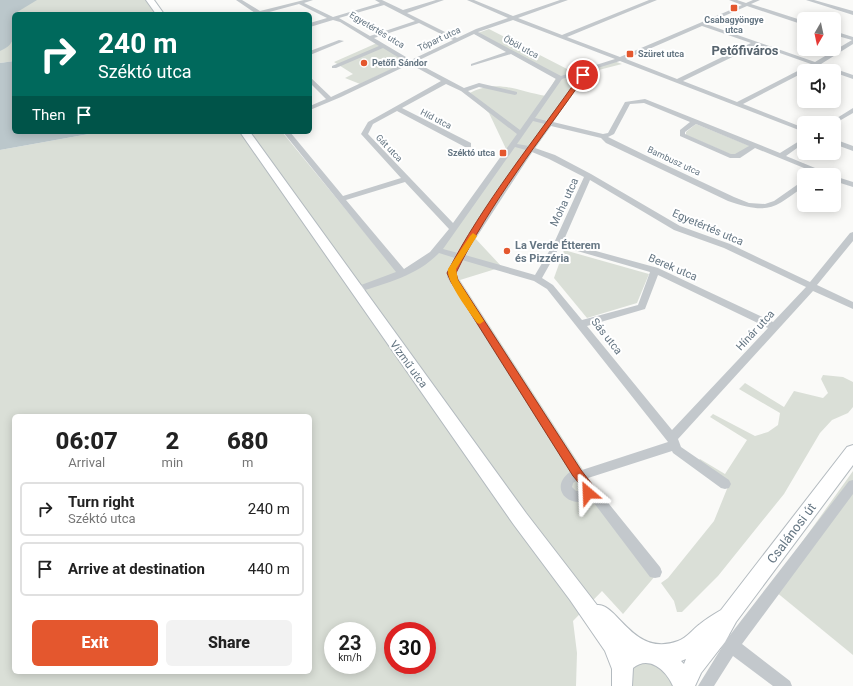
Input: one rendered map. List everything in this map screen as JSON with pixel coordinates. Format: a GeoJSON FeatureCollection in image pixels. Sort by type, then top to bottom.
{"type":"FeatureCollection","features":[{"type":"Feature","properties":{"kind":"main road"},"geometry":{"type":"LineString","coordinates":[[150,0],[159,12]]}},
{"type":"Feature","properties":{"kind":"main road","name":"Vízmű utca"},"geometry":{"type":"LineString","coordinates":[[246,134],[520,519],[577,592]]}},
{"type":"Feature","properties":{"kind":"main road","name":"Csalánosi út"},"geometry":{"type":"LineString","coordinates":[[621,681],[629,657],[651,653],[681,651],[690,646],[708,630],[730,615],[853,452]]}},
{"type":"Feature","properties":{"kind":"main road"},"geometry":{"type":"LineString","coordinates":[[577,592],[623,637],[676,669],[684,686]]}},
{"type":"Feature","properties":{"kind":"main road"},"geometry":{"type":"LineString","coordinates":[[577,592],[613,645],[621,681]]}},
{"type":"Feature","properties":{"kind":"main road","name":"Csalánosi út"},"geometry":{"type":"LineString","coordinates":[[684,686],[693,666],[725,640],[730,615]]}},
{"type":"Feature","properties":{"kind":"street"},"geometry":{"type":"LineString","coordinates":[[239,0],[255,12]]}},
{"type":"Feature","properties":{"kind":"street","name":"Egyetértés utca"},"geometry":{"type":"LineString","coordinates":[[286,0],[326,16],[342,20],[410,62],[463,90],[521,134]]}},
{"type":"Feature","properties":{"kind":"street"},"geometry":{"type":"LineString","coordinates":[[266,12],[310,0]]}},
{"type":"Feature","properties":{"kind":"street"},"geometry":{"type":"LineString","coordinates":[[378,0],[456,40]]}},
{"type":"Feature","properties":{"kind":"street"},"geometry":{"type":"LineString","coordinates":[[403,12],[441,0]]}},
{"type":"Feature","properties":{"kind":"street"},"geometry":{"type":"LineString","coordinates":[[470,0],[797,127]]}},
{"type":"Feature","properties":{"kind":"street","name":"Tópart utca"},"geometry":{"type":"LineString","coordinates":[[312,107],[474,32],[511,17],[565,0]]}},
{"type":"Feature","properties":{"kind":"street"},"geometry":{"type":"LineString","coordinates":[[563,36],[654,0]]}},
{"type":"Feature","properties":{"kind":"street"},"geometry":{"type":"LineString","coordinates":[[732,0],[797,21]]}},
{"type":"Feature","properties":{"kind":"street"},"geometry":{"type":"LineString","coordinates":[[655,572],[579,475],[454,280],[452,269],[531,149],[550,124],[562,90],[560,78],[622,60],[757,0]]}},
{"type":"Feature","properties":{"kind":"street"},"geometry":{"type":"LineString","coordinates":[[809,0],[853,13]]}},
{"type":"Feature","properties":{"kind":"street"},"geometry":{"type":"LineString","coordinates":[[312,24],[385,3]]}},
{"type":"Feature","properties":{"kind":"street"},"geometry":{"type":"LineString","coordinates":[[371,37],[419,21]]}},
{"type":"Feature","properties":{"kind":"street"},"geometry":{"type":"LineString","coordinates":[[701,24],[853,77]]}},
{"type":"Feature","properties":{"kind":"street","name":"Öböl utca"},"geometry":{"type":"LineString","coordinates":[[474,32],[560,78]]}},
{"type":"Feature","properties":{"kind":"street"},"geometry":{"type":"LineString","coordinates":[[841,36],[853,40]]}},
{"type":"Feature","properties":{"kind":"street"},"geometry":{"type":"LineString","coordinates":[[738,104],[815,63],[853,40]]}},
{"type":"Feature","properties":{"kind":"street"},"geometry":{"type":"LineString","coordinates":[[312,52],[341,41]]}},
{"type":"Feature","properties":{"kind":"street"},"geometry":{"type":"LineString","coordinates":[[678,81],[756,43]]}},
{"type":"Feature","properties":{"kind":"street"},"geometry":{"type":"LineString","coordinates":[[334,67],[384,46]]}},
{"type":"Feature","properties":{"kind":"street"},"geometry":{"type":"LineString","coordinates":[[474,65],[511,52]]}},
{"type":"Feature","properties":{"kind":"street"},"geometry":{"type":"LineString","coordinates":[[340,59],[347,62]]}},
{"type":"Feature","properties":{"kind":"street"},"geometry":{"type":"LineString","coordinates":[[356,290],[402,273],[426,260],[438,250],[531,119],[562,90],[583,75]]}},
{"type":"Feature","properties":{"kind":"street"},"geometry":{"type":"LineString","coordinates":[[312,81],[330,100]]}},
{"type":"Feature","properties":{"kind":"street","name":"Gát utca"},"geometry":{"type":"LineString","coordinates":[[446,82],[370,122],[364,134],[454,229]]}},
{"type":"Feature","properties":{"kind":"street"},"geometry":{"type":"LineString","coordinates":[[463,90],[479,85],[515,93]]}},
{"type":"Feature","properties":{"kind":"street"},"geometry":{"type":"LineString","coordinates":[[603,136],[611,134],[627,103],[633,101],[649,102],[782,156],[805,168]]}},
{"type":"Feature","properties":{"kind":"street","name":"Híd utca"},"geometry":{"type":"LineString","coordinates":[[396,108],[468,145]]}},
{"type":"Feature","properties":{"kind":"street"},"geometry":{"type":"LineString","coordinates":[[841,117],[853,110]]}},
{"type":"Feature","properties":{"kind":"street","name":"Bambusz utca"},"geometry":{"type":"LineString","coordinates":[[531,119],[603,136],[609,141],[650,161],[731,199],[748,205],[765,206],[777,203],[797,187]]}},
{"type":"Feature","properties":{"kind":"street"},"geometry":{"type":"LineString","coordinates":[[696,121],[682,131],[682,135],[728,156],[737,156],[755,145]]}},
{"type":"Feature","properties":{"kind":"street"},"geometry":{"type":"LineString","coordinates":[[288,134],[402,273]]}},
{"type":"Feature","properties":{"kind":"street"},"geometry":{"type":"LineString","coordinates":[[841,144],[853,149]]}},
{"type":"Feature","properties":{"kind":"street","name":"Egyetértés utca"},"geometry":{"type":"LineString","coordinates":[[513,145],[531,149],[552,157],[588,176],[677,228],[726,246],[853,306]]}},
{"type":"Feature","properties":{"kind":"street"},"geometry":{"type":"LineString","coordinates":[[782,156],[797,145]]}},
{"type":"Feature","properties":{"kind":"street","name":"Moha utca"},"geometry":{"type":"LineString","coordinates":[[537,279],[558,243],[588,176]]}},
{"type":"Feature","properties":{"kind":"street"},"geometry":{"type":"LineString","coordinates":[[340,199],[406,179]]}},
{"type":"Feature","properties":{"kind":"street"},"geometry":{"type":"LineString","coordinates":[[841,181],[853,185]]}},
{"type":"Feature","properties":{"kind":"street","name":"Hínár utca"},"geometry":{"type":"LineString","coordinates":[[674,442],[774,327],[812,286],[853,235]]}},
{"type":"Feature","properties":{"kind":"street","name":"Berek utca"},"geometry":{"type":"LineString","coordinates":[[558,243],[655,270],[774,327]]}},
{"type":"Feature","properties":{"kind":"street","name":"Sás utca"},"geometry":{"type":"LineString","coordinates":[[438,250],[537,279],[550,287],[582,324],[674,442],[677,450],[724,484]]}},
{"type":"Feature","properties":{"kind":"street"},"geometry":{"type":"LineString","coordinates":[[582,324],[642,307],[655,270]]}},
{"type":"Feature","properties":{"kind":"street"},"geometry":{"type":"LineString","coordinates":[[590,488],[586,496],[580,498],[574,497],[566,489],[568,480],[579,475],[674,442]]}},
{"type":"Feature","properties":{"kind":"street"},"geometry":{"type":"LineString","coordinates":[[705,686],[725,640],[853,485],[837,473]]}},
{"type":"Feature","properties":{"kind":"street"},"geometry":{"type":"LineString","coordinates":[[725,640],[785,686]]}},
{"type":"Feature","properties":{"kind":"shaded area"},"geometry":{"type":"Polygon","coordinates":[[[0,0],[146,0],[156,12],[12,12],[12,61],[0,63],[0,0]]]}},
{"type":"Feature","properties":{"kind":"shaded area"},"geometry":{"type":"Polygon","coordinates":[[[0,0],[37,0],[17,12],[12,12],[12,41],[10,45],[0,51],[0,0]]]}},
{"type":"Feature","properties":{"kind":"shaded area"},"geometry":{"type":"Polygon","coordinates":[[[489,29],[571,71],[614,61],[622,64],[587,73],[474,237],[502,267],[460,280],[604,502],[661,569],[623,614],[602,591],[573,621],[577,653],[576,686],[0,686],[0,150],[89,134],[284,134],[398,273],[435,251],[507,151],[489,113],[468,94],[478,89],[498,86],[546,96],[556,78],[475,34],[489,29]]]}},
{"type":"Feature","properties":{"kind":"shaded area"},"geometry":{"type":"Polygon","coordinates":[[[377,43],[407,62],[360,84],[345,78],[353,74],[334,62],[377,43]]]}},
{"type":"Feature","properties":{"kind":"shaded area"},"geometry":{"type":"Polygon","coordinates":[[[12,61],[12,134],[89,134],[0,150],[0,63],[12,61]]]}},
{"type":"Feature","properties":{"kind":"shaded area"},"geometry":{"type":"Polygon","coordinates":[[[696,124],[750,146],[737,154],[730,154],[686,135],[686,132],[696,124]]]}},
{"type":"Feature","properties":{"kind":"shaded area"},"geometry":{"type":"Polygon","coordinates":[[[564,250],[649,274],[637,303],[587,318],[554,278],[564,250]]]}},
{"type":"Feature","properties":{"kind":"shaded area"},"geometry":{"type":"Polygon","coordinates":[[[823,375],[843,377],[853,382],[853,407],[848,413],[832,420],[820,433],[784,494],[718,576],[682,612],[677,612],[674,601],[661,583],[668,578],[714,521],[729,484],[697,462],[700,459],[725,474],[747,440],[710,417],[713,414],[755,436],[768,432],[778,425],[780,413],[739,389],[745,383],[784,407],[794,391],[823,398],[828,393],[821,379],[823,375]]]}},
{"type":"Feature","properties":{"kind":"shaded area"},"geometry":{"type":"Polygon","coordinates":[[[853,471],[853,655],[770,587],[853,471]]]}},
{"type":"Feature","properties":{"kind":"shaded area"},"geometry":{"type":"Polygon","coordinates":[[[639,661],[659,663],[675,686],[628,686],[630,669],[639,661]]]}},
{"type":"Feature","properties":{"kind":"slow traffic"},"geometry":{"type":"LineString","coordinates":[[473,236],[452,269],[452,277],[480,321]]}},
{"type":"Feature","properties":{"kind":"place","name":"Csabagyöngye utca"},"geometry":{"type":"Point","coordinates":[734,8]}},
{"type":"Feature","properties":{"kind":"place","name":"Szüret utca"},"geometry":{"type":"Point","coordinates":[630,54]}},
{"type":"Feature","properties":{"kind":"place","name":"Petőfi Sándor"},"geometry":{"type":"Point","coordinates":[364,63]}},
{"type":"Feature","properties":{"kind":"place","name":"Széktó utca"},"geometry":{"type":"Point","coordinates":[503,153]}},
{"type":"Feature","properties":{"kind":"place","name":"La Verde Étterem és Pizzéria"},"geometry":{"type":"Point","coordinates":[507,251]}},
{"type":"Feature","properties":{"kind":"district","name":"Petőfiváros"},"geometry":{"type":"Point","coordinates":[745,50]}},
{"type":"Feature","properties":{"kind":"route"},"geometry":{"type":"LineString","coordinates":[[583,75],[570,92],[550,124],[511,177],[452,269],[452,277],[577,473],[590,488],[588,493]]}}]}
